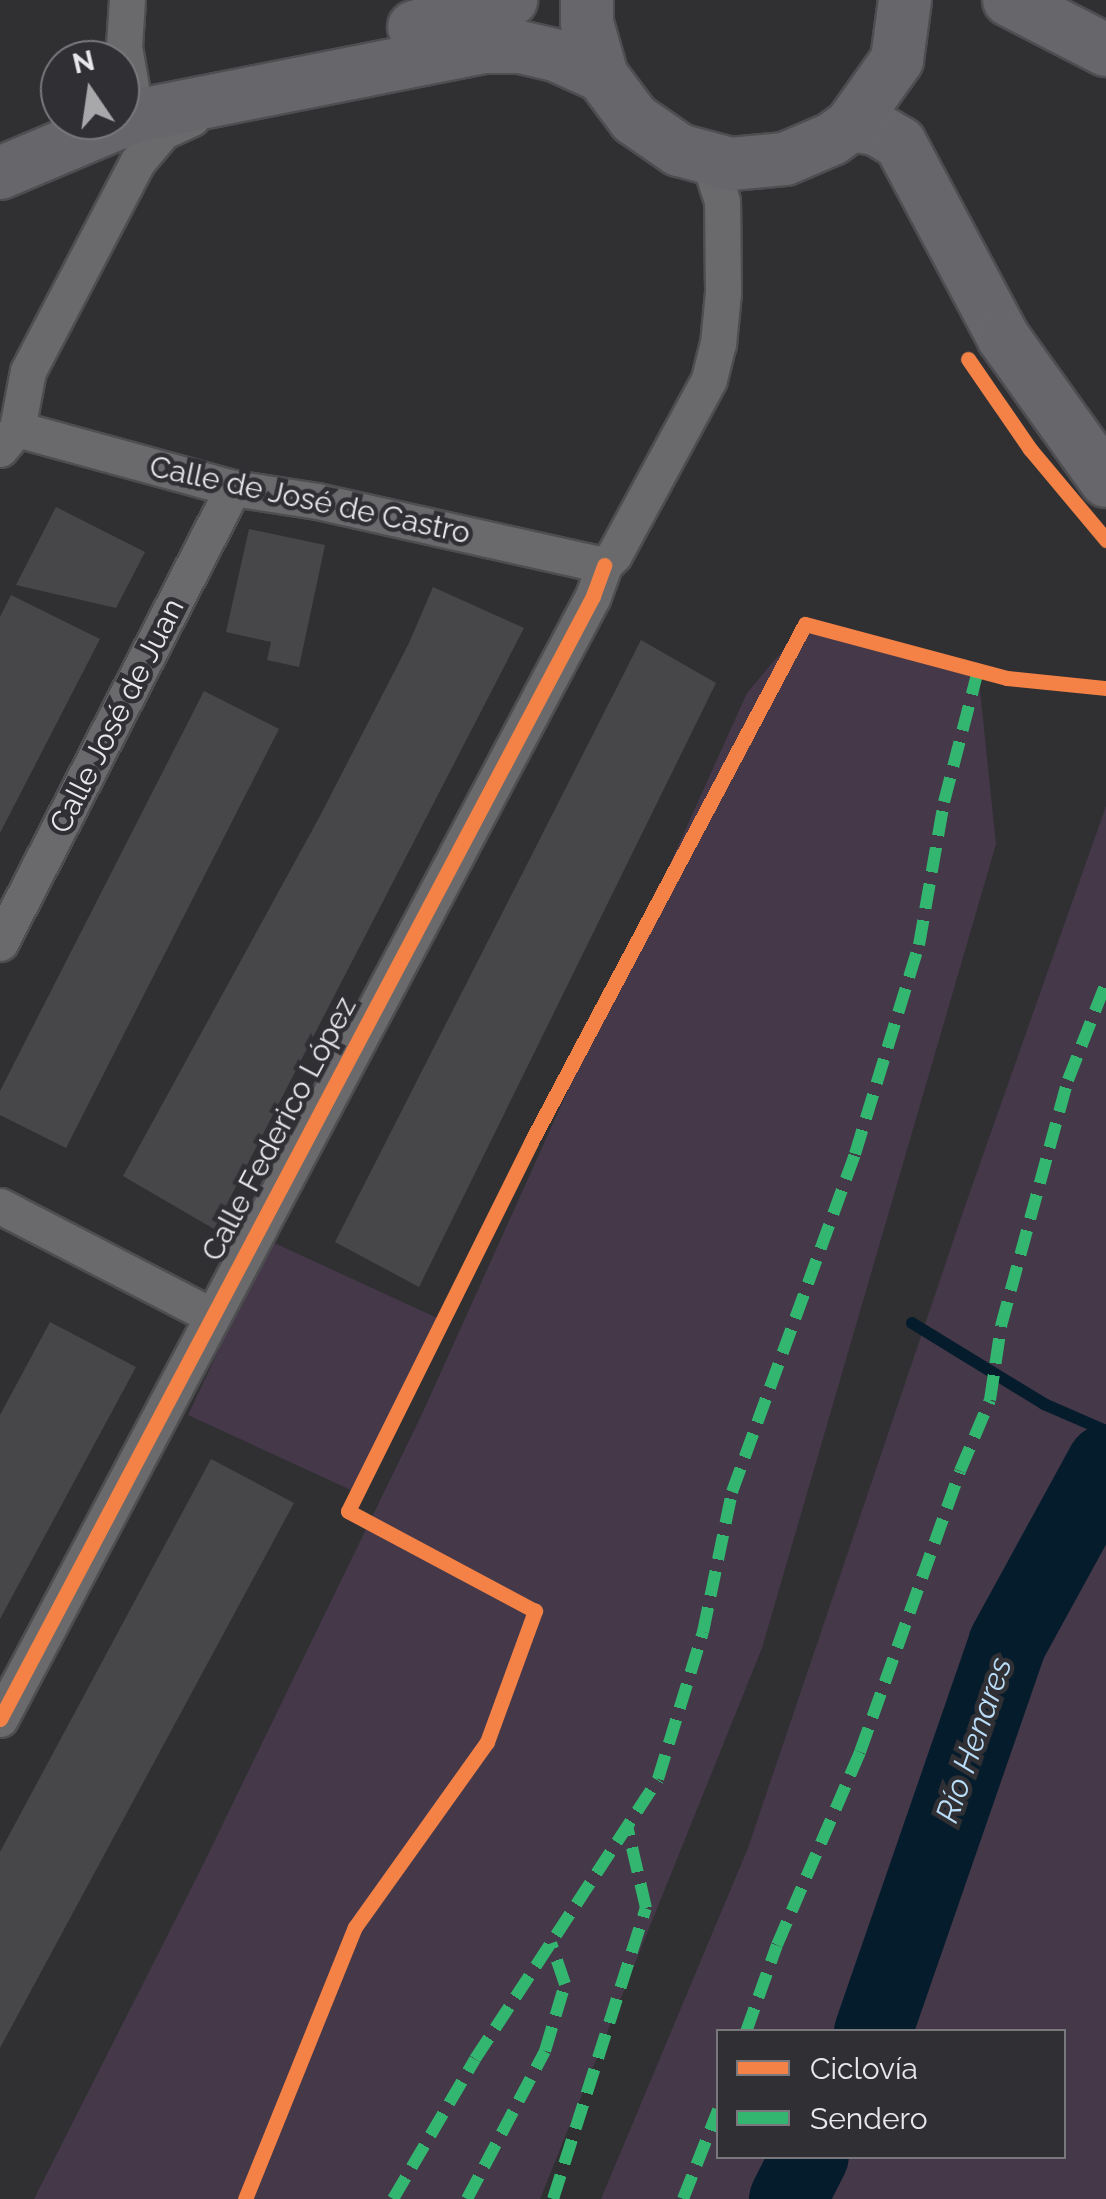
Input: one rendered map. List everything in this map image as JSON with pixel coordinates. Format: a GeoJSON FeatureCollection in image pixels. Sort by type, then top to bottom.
{"type":"FeatureCollection","features":[{"type":"Feature","properties":{"kind":"main road"},"geometry":{"type":"LineString","coordinates":[[140,86],[431,23],[512,0]]}},
{"type":"Feature","properties":{"kind":"main road"},"geometry":{"type":"LineString","coordinates":[[587,0],[587,23],[602,76],[634,119],[678,150],[731,164],[785,159],[832,140],[851,125],[897,60],[905,0]]}},
{"type":"Feature","properties":{"kind":"main road"},"geometry":{"type":"LineString","coordinates":[[1008,0],[1106,50]]}},
{"type":"Feature","properties":{"kind":"main road"},"geometry":{"type":"LineString","coordinates":[[0,173],[136,116],[485,46],[520,47],[558,56],[602,76]]}},
{"type":"Feature","properties":{"kind":"main road"},"geometry":{"type":"LineString","coordinates":[[0,142],[40,124]]}},
{"type":"Feature","properties":{"kind":"main road"},"geometry":{"type":"LineString","coordinates":[[851,125],[878,130],[900,143],[1002,338],[1106,481]]}},
{"type":"Feature","properties":{"kind":"street"},"geometry":{"type":"LineString","coordinates":[[124,40],[127,0]]}},
{"type":"Feature","properties":{"kind":"street"},"geometry":{"type":"LineString","coordinates":[[8,439],[28,371],[152,140],[180,121],[262,97],[288,83]]}},
{"type":"Feature","properties":{"kind":"street","name":"Calle Federico López"},"geometry":{"type":"LineString","coordinates":[[0,1719],[593,596],[604,564],[614,556],[709,379],[718,344],[723,292],[722,201],[712,170],[699,155]]}},
{"type":"Feature","properties":{"kind":"street","name":"Calle de José de Castro"},"geometry":{"type":"LineString","coordinates":[[8,439],[604,564]]}},
{"type":"Feature","properties":{"kind":"street","name":"Calle José de Juan"},"geometry":{"type":"LineString","coordinates":[[0,943],[233,488]]}},
{"type":"Feature","properties":{"kind":"street"},"geometry":{"type":"LineString","coordinates":[[0,1206],[212,1316]]}},
{"type":"Feature","properties":{"kind":"shaded area"},"geometry":{"type":"Polygon","coordinates":[[[805,624],[978,671],[996,844],[762,1648],[540,2199],[34,2199],[198,1875],[422,1414],[747,693],[805,624]]]}},
{"type":"Feature","properties":{"kind":"shaded area"},"geometry":{"type":"Polygon","coordinates":[[[1106,806],[1106,2199],[601,2199],[748,1848],[964,1209],[1106,806]]]}},
{"type":"Feature","properties":{"kind":"shaded area"},"geometry":{"type":"Polygon","coordinates":[[[270,1241],[446,1322],[364,1496],[188,1415],[270,1241]]]}},
{"type":"Feature","properties":{"kind":"building"},"geometry":{"type":"Polygon","coordinates":[[[56,507],[145,552],[116,608],[16,585],[56,507]]]}},
{"type":"Feature","properties":{"kind":"building"},"geometry":{"type":"Polygon","coordinates":[[[249,529],[325,545],[299,667],[267,660],[271,642],[226,632],[249,529]]]}},
{"type":"Feature","properties":{"kind":"building"},"geometry":{"type":"Polygon","coordinates":[[[433,587],[524,628],[214,1229],[123,1176],[320,816],[409,643],[433,587]]]}},
{"type":"Feature","properties":{"kind":"building"},"geometry":{"type":"Polygon","coordinates":[[[11,595],[100,639],[0,833],[0,617],[11,595]]]}},
{"type":"Feature","properties":{"kind":"building"},"geometry":{"type":"Polygon","coordinates":[[[641,640],[716,683],[419,1287],[335,1242],[641,640]]]}},
{"type":"Feature","properties":{"kind":"building"},"geometry":{"type":"Polygon","coordinates":[[[204,691],[279,729],[66,1148],[0,1115],[0,1091],[204,691]]]}},
{"type":"Feature","properties":{"kind":"building"},"geometry":{"type":"Polygon","coordinates":[[[50,1322],[136,1367],[0,1619],[0,1415],[50,1322]]]}},
{"type":"Feature","properties":{"kind":"building"},"geometry":{"type":"Polygon","coordinates":[[[211,1459],[294,1503],[0,2048],[0,1852],[211,1459]]]}},
{"type":"Feature","properties":{"kind":"waterway"},"geometry":{"type":"LineString","coordinates":[[912,1323],[1044,1404],[1106,1431]]}},
{"type":"Feature","properties":{"kind":"waterway","name":"Río Henares"},"geometry":{"type":"LineString","coordinates":[[874,2029],[1007,1644],[1106,1463]]}},
{"type":"Feature","properties":{"kind":"waterway","name":"Río Henares"},"geometry":{"type":"LineString","coordinates":[[788,2199],[808,2159]]}},
{"type":"Feature","properties":{"kind":"marked path"},"geometry":{"type":"LineString","coordinates":[[393,2199],[475,2059],[658,1779],[703,1632],[732,1492],[855,1154],[919,945],[944,802],[978,671]]}},
{"type":"Feature","properties":{"kind":"marked path"},"geometry":{"type":"LineString","coordinates":[[747,2029],[777,1945],[860,1752],[960,1471],[990,1400],[1001,1326],[1068,1080],[1106,983]]}},
{"type":"Feature","properties":{"kind":"marked path"},"geometry":{"type":"LineString","coordinates":[[553,2199],[646,1908],[627,1826]]}},
{"type":"Feature","properties":{"kind":"marked path"},"geometry":{"type":"LineString","coordinates":[[467,2199],[545,2051],[565,1984],[551,1943]]}},
{"type":"Feature","properties":{"kind":"marked path"},"geometry":{"type":"LineString","coordinates":[[683,2199],[716,2115]]}},
{"type":"Feature","properties":{"kind":"cycle path"},"geometry":{"type":"LineString","coordinates":[[968,359],[1030,449],[1106,540]]}},
{"type":"Feature","properties":{"kind":"cycle path"},"geometry":{"type":"LineString","coordinates":[[0,1719],[593,596],[604,565]]}},
{"type":"Feature","properties":{"kind":"cycle path"},"geometry":{"type":"LineString","coordinates":[[245,2199],[355,1927],[487,1742],[535,1611],[348,1511],[531,1142],[805,624],[1007,678],[1106,688]]}}]}
